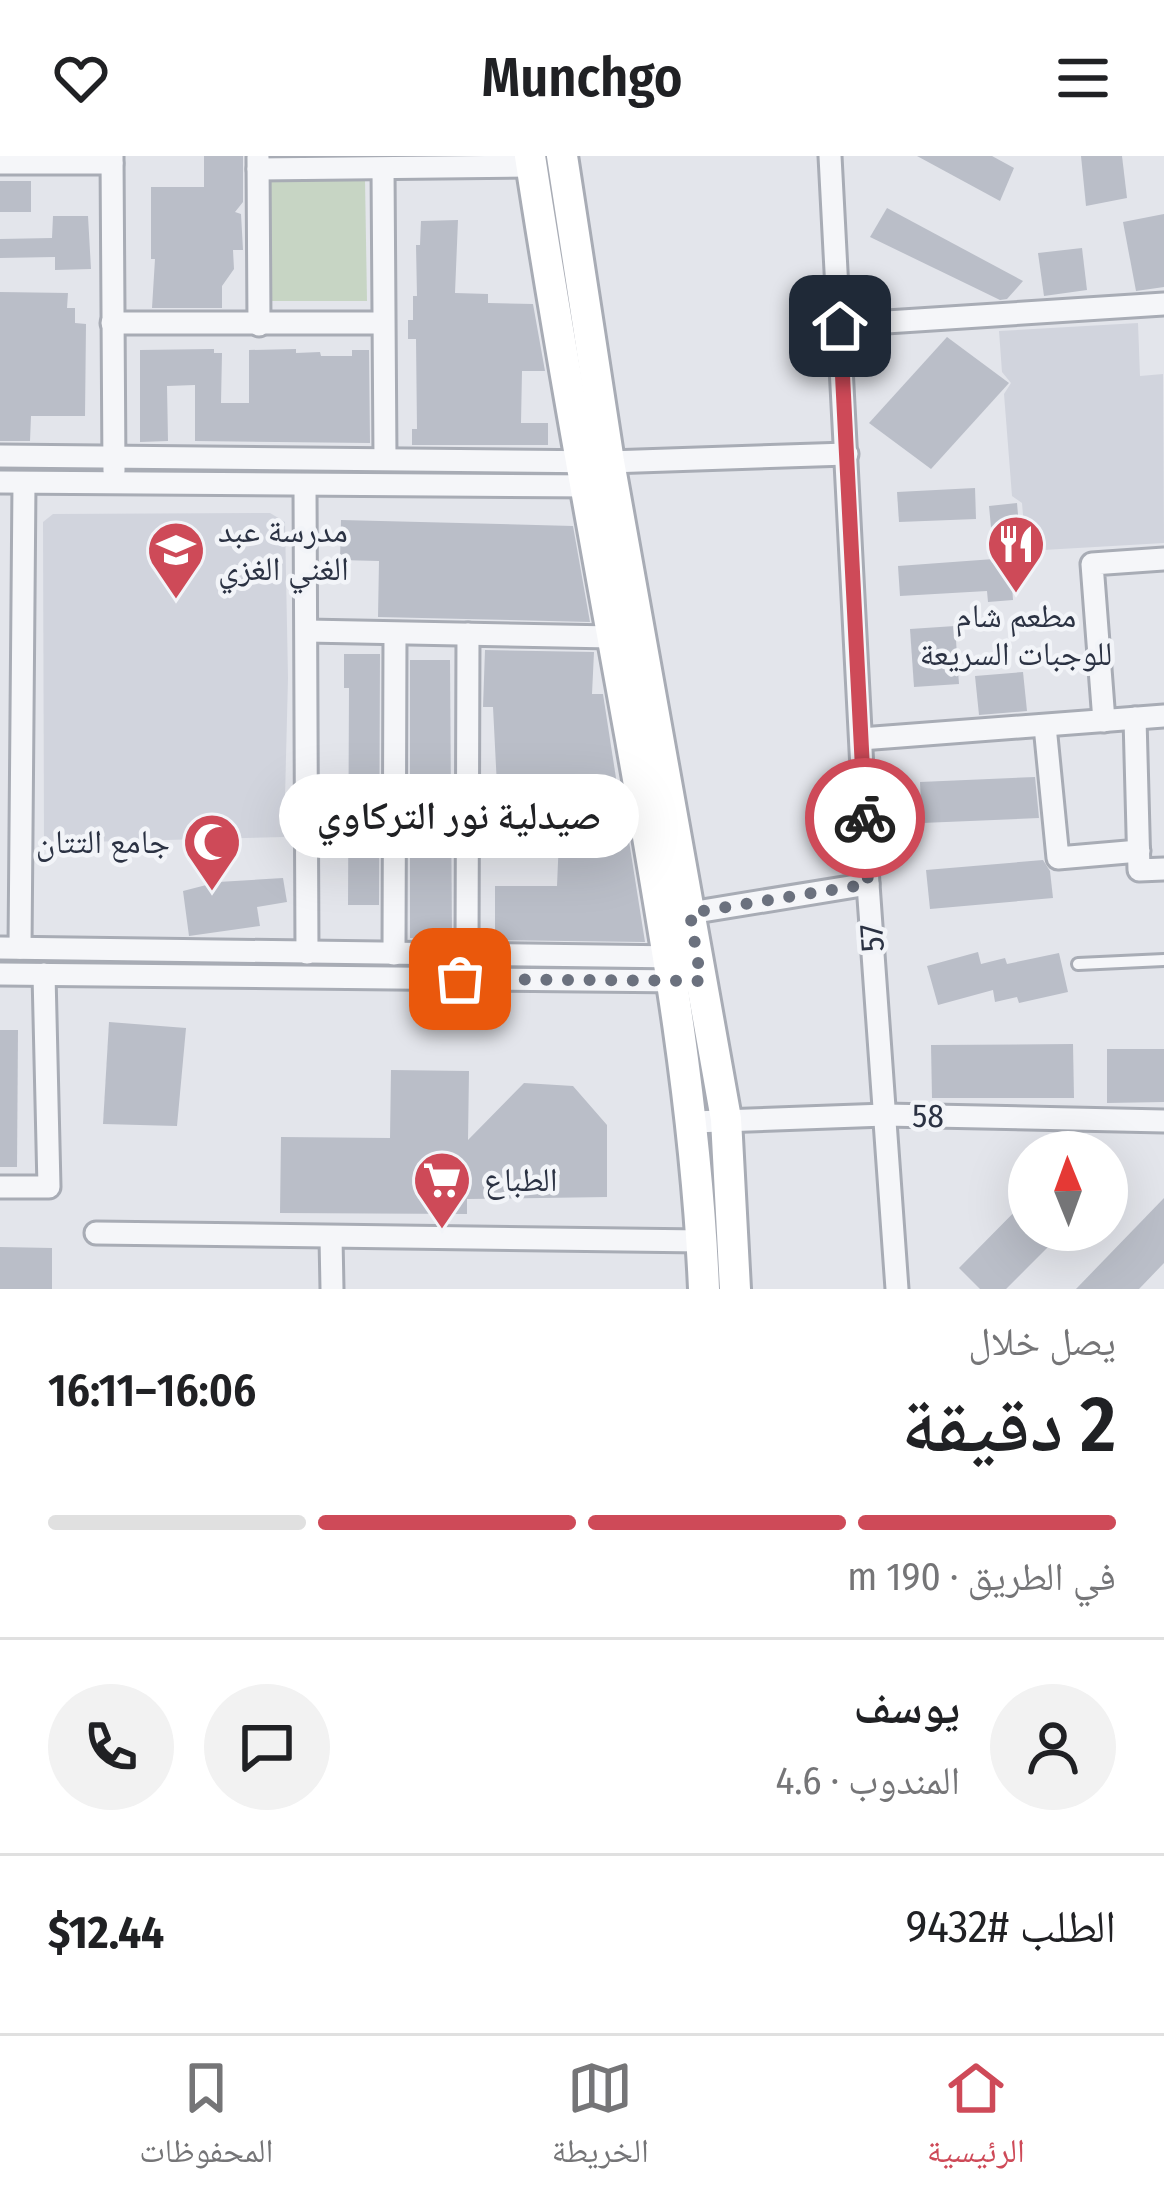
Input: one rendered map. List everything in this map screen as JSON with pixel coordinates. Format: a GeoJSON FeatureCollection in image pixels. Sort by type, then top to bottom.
{"type":"FeatureCollection","features":[{"type":"Feature","properties":{"kind":"main road"},"geometry":{"type":"LineString","coordinates":[[562,156],[612,637],[685,969],[726,1119],[735,1289]]}},
{"type":"Feature","properties":{"kind":"main road"},"geometry":{"type":"LineString","coordinates":[[530,161],[690,913],[685,969],[704,1289]]}},
{"type":"Feature","properties":{"kind":"street","name":"57"},"geometry":{"type":"LineString","coordinates":[[830,156],[868,884],[897,1289]]}},
{"type":"Feature","properties":{"kind":"street"},"geometry":{"type":"LineString","coordinates":[[0,163],[112,159],[114,483]]}},
{"type":"Feature","properties":{"kind":"street"},"geometry":{"type":"LineString","coordinates":[[259,325],[258,163],[383,169],[530,161]]}},
{"type":"Feature","properties":{"kind":"street"},"geometry":{"type":"LineString","coordinates":[[383,169],[385,458]]}},
{"type":"Feature","properties":{"kind":"street"},"geometry":{"type":"LineString","coordinates":[[840,326],[1164,304]]}},
{"type":"Feature","properties":{"kind":"street"},"geometry":{"type":"LineString","coordinates":[[112,323],[383,323]]}},
{"type":"Feature","properties":{"kind":"street"},"geometry":{"type":"LineString","coordinates":[[0,482],[305,487],[597,474],[847,454]]}},
{"type":"Feature","properties":{"kind":"street"},"geometry":{"type":"LineString","coordinates":[[0,456],[385,458],[597,474]]}},
{"type":"Feature","properties":{"kind":"street"},"geometry":{"type":"LineString","coordinates":[[24,483],[25,641],[10,948],[467,954],[685,969]]}},
{"type":"Feature","properties":{"kind":"street"},"geometry":{"type":"LineString","coordinates":[[305,487],[307,953]]}},
{"type":"Feature","properties":{"kind":"street"},"geometry":{"type":"LineString","coordinates":[[1104,721],[1092,564],[1164,559]]}},
{"type":"Feature","properties":{"kind":"street"},"geometry":{"type":"LineString","coordinates":[[307,631],[612,637]]}},
{"type":"Feature","properties":{"kind":"street"},"geometry":{"type":"LineString","coordinates":[[394,953],[395,634]]}},
{"type":"Feature","properties":{"kind":"street"},"geometry":{"type":"LineString","coordinates":[[467,954],[468,634]]}},
{"type":"Feature","properties":{"kind":"street"},"geometry":{"type":"LineString","coordinates":[[0,641],[25,641]]}},
{"type":"Feature","properties":{"kind":"street"},"geometry":{"type":"LineString","coordinates":[[861,739],[1164,716]]}},
{"type":"Feature","properties":{"kind":"street"},"geometry":{"type":"LineString","coordinates":[[1135,718],[1139,870],[1164,869]]}},
{"type":"Feature","properties":{"kind":"street"},"geometry":{"type":"LineString","coordinates":[[1045,726],[1058,858],[1139,851]]}},
{"type":"Feature","properties":{"kind":"street"},"geometry":{"type":"LineString","coordinates":[[690,913],[868,884]]}},
{"type":"Feature","properties":{"kind":"street"},"geometry":{"type":"LineString","coordinates":[[0,974],[685,969]]}},
{"type":"Feature","properties":{"kind":"street"},"geometry":{"type":"LineString","coordinates":[[0,1187],[50,1187],[44,974]]}},
{"type":"Feature","properties":{"kind":"street","name":"58"},"geometry":{"type":"LineString","coordinates":[[692,1122],[885,1115],[1164,1121]]}},
{"type":"Feature","properties":{"kind":"street"},"geometry":{"type":"LineString","coordinates":[[96,1232],[702,1241]]}},
{"type":"Feature","properties":{"kind":"street"},"geometry":{"type":"LineString","coordinates":[[331,1238],[332,1289]]}},
{"type":"Feature","properties":{"kind":"lane"},"geometry":{"type":"LineString","coordinates":[[1078,964],[1164,960]]}},
{"type":"Feature","properties":{"kind":"shaded area"},"geometry":{"type":"Polygon","coordinates":[[[1138,323],[1140,376],[1163,374],[1164,543],[1026,551],[1022,503],[1012,496],[1004,394],[1011,383],[1002,372],[999,331],[1138,323]]]}},
{"type":"Feature","properties":{"kind":"shaded area"},"geometry":{"type":"Polygon","coordinates":[[[270,513],[285,522],[284,837],[44,843],[43,522],[53,514],[270,513]]]}},
{"type":"Feature","properties":{"kind":"green space"},"geometry":{"type":"Polygon","coordinates":[[[269,175],[365,179],[367,301],[272,301],[269,175]]]}},
{"type":"Feature","properties":{"kind":"building"},"geometry":{"type":"Polygon","coordinates":[[[204,156],[243,156],[243,202],[235,212],[241,214],[243,250],[233,250],[234,269],[222,286],[222,308],[152,308],[151,187],[204,187],[204,156]]]}},
{"type":"Feature","properties":{"kind":"building"},"geometry":{"type":"Polygon","coordinates":[[[917,156],[992,156],[1014,168],[1000,201],[917,156]]]}},
{"type":"Feature","properties":{"kind":"building"},"geometry":{"type":"Polygon","coordinates":[[[1081,156],[1122,156],[1127,198],[1086,206],[1081,156]]]}},
{"type":"Feature","properties":{"kind":"building"},"geometry":{"type":"Polygon","coordinates":[[[0,181],[31,181],[31,212],[0,212],[0,181]]]}},
{"type":"Feature","properties":{"kind":"building"},"geometry":{"type":"Polygon","coordinates":[[[887,208],[1023,281],[1007,299],[1000,300],[870,237],[887,208]]]}},
{"type":"Feature","properties":{"kind":"building"},"geometry":{"type":"Polygon","coordinates":[[[1164,214],[1164,287],[1136,291],[1123,222],[1164,214]]]}},
{"type":"Feature","properties":{"kind":"building"},"geometry":{"type":"Polygon","coordinates":[[[53,216],[88,216],[91,269],[55,270],[55,257],[0,258],[0,239],[52,238],[53,216]]]}},
{"type":"Feature","properties":{"kind":"building"},"geometry":{"type":"Polygon","coordinates":[[[458,220],[455,293],[488,294],[488,303],[533,304],[545,371],[522,371],[521,423],[548,423],[548,445],[412,445],[412,429],[417,429],[416,339],[408,339],[408,320],[413,320],[413,296],[417,296],[416,245],[420,245],[421,221],[458,220]]]}},
{"type":"Feature","properties":{"kind":"building"},"geometry":{"type":"Polygon","coordinates":[[[1082,248],[1087,290],[1044,296],[1038,253],[1082,248]]]}},
{"type":"Feature","properties":{"kind":"building"},"geometry":{"type":"Polygon","coordinates":[[[0,292],[68,293],[67,308],[75,308],[75,323],[86,324],[85,416],[31,416],[30,441],[0,441],[0,292]]]}},
{"type":"Feature","properties":{"kind":"building"},"geometry":{"type":"Polygon","coordinates":[[[947,337],[1009,383],[931,469],[869,423],[947,337]]]}},
{"type":"Feature","properties":{"kind":"building"},"geometry":{"type":"Polygon","coordinates":[[[214,349],[222,353],[221,403],[249,403],[249,350],[296,349],[296,353],[352,356],[352,350],[369,350],[370,443],[195,441],[195,385],[167,386],[168,441],[140,442],[140,350],[214,349]]]}},
{"type":"Feature","properties":{"kind":"building"},"geometry":{"type":"Polygon","coordinates":[[[975,488],[976,519],[899,522],[897,492],[975,488]]]}},
{"type":"Feature","properties":{"kind":"building"},"geometry":{"type":"Polygon","coordinates":[[[1017,503],[1023,572],[1011,573],[1013,600],[988,602],[987,591],[900,596],[898,566],[994,559],[989,506],[1017,503]]]}},
{"type":"Feature","properties":{"kind":"building"},"geometry":{"type":"Polygon","coordinates":[[[341,520],[573,526],[590,622],[378,617],[379,561],[340,560],[341,520]]]}},
{"type":"Feature","properties":{"kind":"building"},"geometry":{"type":"Polygon","coordinates":[[[955,626],[959,684],[914,687],[910,629],[955,626]]]}},
{"type":"Feature","properties":{"kind":"building"},"geometry":{"type":"Polygon","coordinates":[[[485,650],[594,652],[592,694],[603,694],[618,791],[537,787],[540,850],[490,847],[497,786],[493,707],[483,707],[485,650]]]}},
{"type":"Feature","properties":{"kind":"building"},"geometry":{"type":"Polygon","coordinates":[[[344,654],[380,654],[379,905],[348,905],[349,688],[344,688],[344,654]]]}},
{"type":"Feature","properties":{"kind":"building"},"geometry":{"type":"Polygon","coordinates":[[[410,660],[450,660],[452,939],[410,938],[410,660]]]}},
{"type":"Feature","properties":{"kind":"building"},"geometry":{"type":"Polygon","coordinates":[[[1023,672],[1027,711],[979,715],[975,676],[1023,672]]]}},
{"type":"Feature","properties":{"kind":"building"},"geometry":{"type":"Polygon","coordinates":[[[1035,777],[1039,818],[922,823],[920,782],[1035,777]]]}},
{"type":"Feature","properties":{"kind":"building"},"geometry":{"type":"Polygon","coordinates":[[[626,822],[645,942],[495,940],[495,886],[557,886],[559,839],[594,840],[593,823],[626,822]]]}},
{"type":"Feature","properties":{"kind":"building"},"geometry":{"type":"Polygon","coordinates":[[[1043,860],[1050,871],[1053,898],[930,909],[926,870],[1043,860]]]}},
{"type":"Feature","properties":{"kind":"building"},"geometry":{"type":"Polygon","coordinates":[[[283,878],[287,902],[257,907],[260,926],[189,936],[183,891],[218,882],[283,878]]]}},
{"type":"Feature","properties":{"kind":"building"},"geometry":{"type":"Polygon","coordinates":[[[978,952],[981,964],[1005,958],[1007,964],[1059,953],[1068,992],[1019,1003],[1017,997],[995,1002],[993,990],[938,1005],[927,966],[978,952]]]}},
{"type":"Feature","properties":{"kind":"building"},"geometry":{"type":"Polygon","coordinates":[[[109,1022],[186,1028],[177,1126],[103,1124],[109,1022]]]}},
{"type":"Feature","properties":{"kind":"building"},"geometry":{"type":"Polygon","coordinates":[[[0,1030],[18,1030],[17,1167],[0,1167],[0,1030]]]}},
{"type":"Feature","properties":{"kind":"building"},"geometry":{"type":"Polygon","coordinates":[[[1073,1044],[1074,1098],[932,1098],[931,1045],[1073,1044]]]}},
{"type":"Feature","properties":{"kind":"building"},"geometry":{"type":"Polygon","coordinates":[[[1107,1049],[1164,1049],[1164,1102],[1107,1103],[1107,1049]]]}},
{"type":"Feature","properties":{"kind":"building"},"geometry":{"type":"Polygon","coordinates":[[[391,1070],[469,1071],[468,1140],[524,1083],[573,1086],[607,1125],[607,1197],[467,1199],[467,1214],[280,1213],[281,1137],[390,1138],[391,1070]]]}},
{"type":"Feature","properties":{"kind":"building"},"geometry":{"type":"Polygon","coordinates":[[[1164,1198],[1164,1263],[1139,1289],[1076,1289],[1113,1251],[1128,1251],[1128,1235],[1164,1198]]]}},
{"type":"Feature","properties":{"kind":"building"},"geometry":{"type":"Polygon","coordinates":[[[1008,1218],[1008,1251],[1044,1251],[1006,1289],[980,1289],[959,1268],[1008,1218]]]}},
{"type":"Feature","properties":{"kind":"building"},"geometry":{"type":"Polygon","coordinates":[[[0,1247],[52,1248],[52,1289],[0,1289],[0,1247]]]}},
{"type":"Feature","properties":{"kind":"way so far"},"geometry":{"type":"LineString","coordinates":[[460,979],[701,981],[690,913],[868,884],[865,818]]}},
{"type":"Feature","properties":{"kind":"place","name":"مطعم شام للوجبات السريعة"},"geometry":{"type":"Point","coordinates":[1016,595]}},
{"type":"Feature","properties":{"kind":"place","name":"مدرسة عبد الغني الغزي"},"geometry":{"type":"Point","coordinates":[176,601]}},
{"type":"Feature","properties":{"kind":"place","name":"جامع التتان"},"geometry":{"type":"Point","coordinates":[212,893]}},
{"type":"Feature","properties":{"kind":"place","name":"صيدلية نور التركاوي"},"geometry":{"type":"Point","coordinates":[460,979]}},
{"type":"Feature","properties":{"kind":"place","name":"الطباع"},"geometry":{"type":"Point","coordinates":[442,1231]}},
{"type":"Feature","properties":{"kind":"route"},"geometry":{"type":"LineString","coordinates":[[840,326],[865,818]]}}]}
